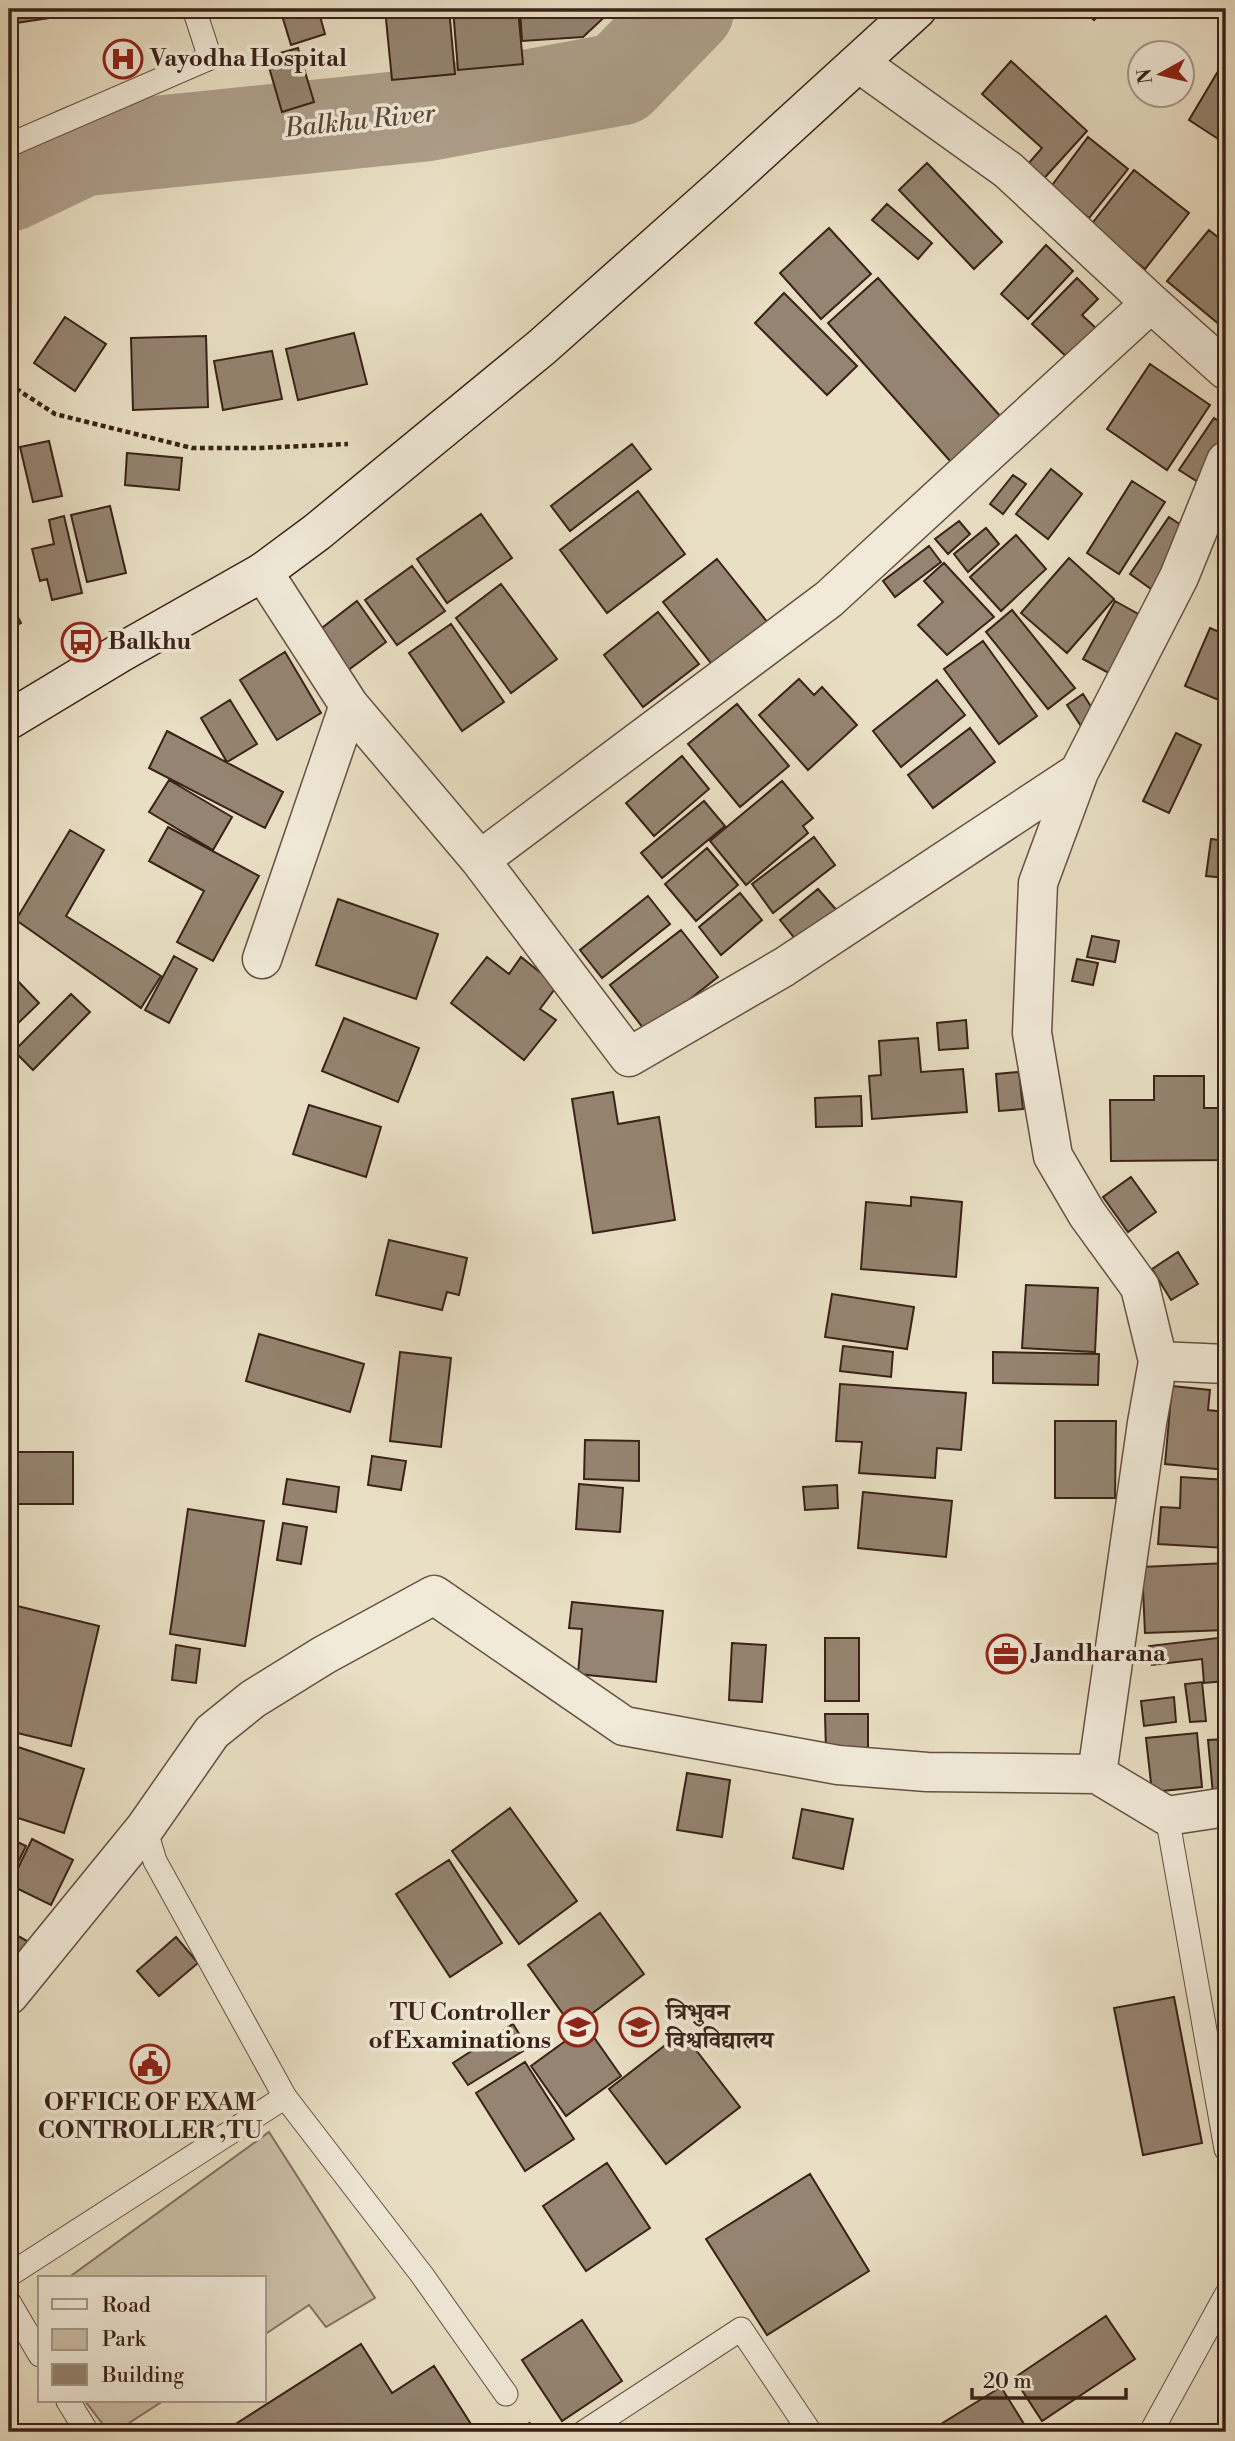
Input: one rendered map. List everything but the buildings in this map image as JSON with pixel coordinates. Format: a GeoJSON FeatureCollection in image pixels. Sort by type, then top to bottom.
{"type":"FeatureCollection","features":[{"type":"Feature","properties":{"kind":"street"},"geometry":{"type":"LineString","coordinates":[[9,720],[263,572],[317,531],[542,347],[917,9]]}},
{"type":"Feature","properties":{"kind":"street"},"geometry":{"type":"LineString","coordinates":[[859,63],[1008,170],[1226,370]]}},
{"type":"Feature","properties":{"kind":"street"},"geometry":{"type":"LineString","coordinates":[[480,860],[829,599],[1150,303]]}},
{"type":"Feature","properties":{"kind":"street"},"geometry":{"type":"LineString","coordinates":[[1097,1774],[1158,1361],[1140,1287],[1087,1214],[1053,1156],[1032,1033],[1038,883],[1079,772],[1179,577],[1226,461]]}},
{"type":"Feature","properties":{"kind":"street"},"geometry":{"type":"LineString","coordinates":[[263,572],[349,705],[480,860],[629,1057],[783,967],[1079,772]]}},
{"type":"Feature","properties":{"kind":"street"},"geometry":{"type":"LineString","coordinates":[[262,959],[349,705]]}},
{"type":"Feature","properties":{"kind":"street"},"geometry":{"type":"LineString","coordinates":[[1158,1361],[1226,1364]]}},
{"type":"Feature","properties":{"kind":"street"},"geometry":{"type":"LineString","coordinates":[[9,1995],[145,1828],[212,1732],[253,1699],[312,1662],[434,1595],[624,1726],[838,1765],[927,1772],[1097,1774],[1167,1816],[1226,1807]]}},
{"type":"Feature","properties":{"kind":"lane"},"geometry":{"type":"LineString","coordinates":[[9,145],[210,58],[194,9]]}},
{"type":"Feature","properties":{"kind":"lane"},"geometry":{"type":"LineString","coordinates":[[1167,1816],[1226,2148]]}},
{"type":"Feature","properties":{"kind":"lane"},"geometry":{"type":"LineString","coordinates":[[145,1828],[155,1861],[285,2097],[422,2275],[506,2394]]}},
{"type":"Feature","properties":{"kind":"lane"},"geometry":{"type":"LineString","coordinates":[[9,2275],[285,2097]]}},
{"type":"Feature","properties":{"kind":"lane"},"geometry":{"type":"LineString","coordinates":[[1151,2432],[1226,2295]]}},
{"type":"Feature","properties":{"kind":"lane"},"geometry":{"type":"LineString","coordinates":[[9,2302],[38,2351]]}},
{"type":"Feature","properties":{"kind":"lane"},"geometry":{"type":"LineString","coordinates":[[584,2432],[741,2329],[810,2432]]}},
{"type":"Feature","properties":{"kind":"lane"},"geometry":{"type":"LineString","coordinates":[[69,2402],[87,2432]]}},
{"type":"Feature","properties":{"kind":"path"},"geometry":{"type":"LineString","coordinates":[[9,384],[55,414],[192,448],[350,444]]}},
{"type":"Feature","properties":{"kind":"green space"},"geometry":{"type":"Polygon","coordinates":[[[269,2132],[375,2298],[326,2327],[309,2305],[266,2334],[266,2276],[71,2276],[269,2132]]]}},
{"type":"Feature","properties":{"kind":"green space"},"geometry":{"type":"Polygon","coordinates":[[[86,2402],[161,2402],[115,2432],[109,2432],[86,2402]]]}},
{"type":"Feature","properties":{"kind":"waterway","name":"Balkhu River"},"geometry":{"type":"LineString","coordinates":[[9,185],[82,150],[425,115],[620,79],[688,9]]}},
{"type":"Feature","properties":{"kind":"place","name":"Vayodha Hospital"},"geometry":{"type":"Point","coordinates":[123,59]}},
{"type":"Feature","properties":{"kind":"place","name":"Balkhu"},"geometry":{"type":"Point","coordinates":[81,642]}},
{"type":"Feature","properties":{"kind":"place","name":"Jandharana"},"geometry":{"type":"Point","coordinates":[1006,1654]}},
{"type":"Feature","properties":{"kind":"place","name":"TU Controller of Examinations"},"geometry":{"type":"Point","coordinates":[578,2027]}},
{"type":"Feature","properties":{"kind":"place","name":"त्रिभुवन विश्वविद्यालय"},"geometry":{"type":"Point","coordinates":[639,2027]}},
{"type":"Feature","properties":{"kind":"place","name":"OFFICE OF EXAM CONTROLLER ,TU"},"geometry":{"type":"Point","coordinates":[150,2064]}}]}
